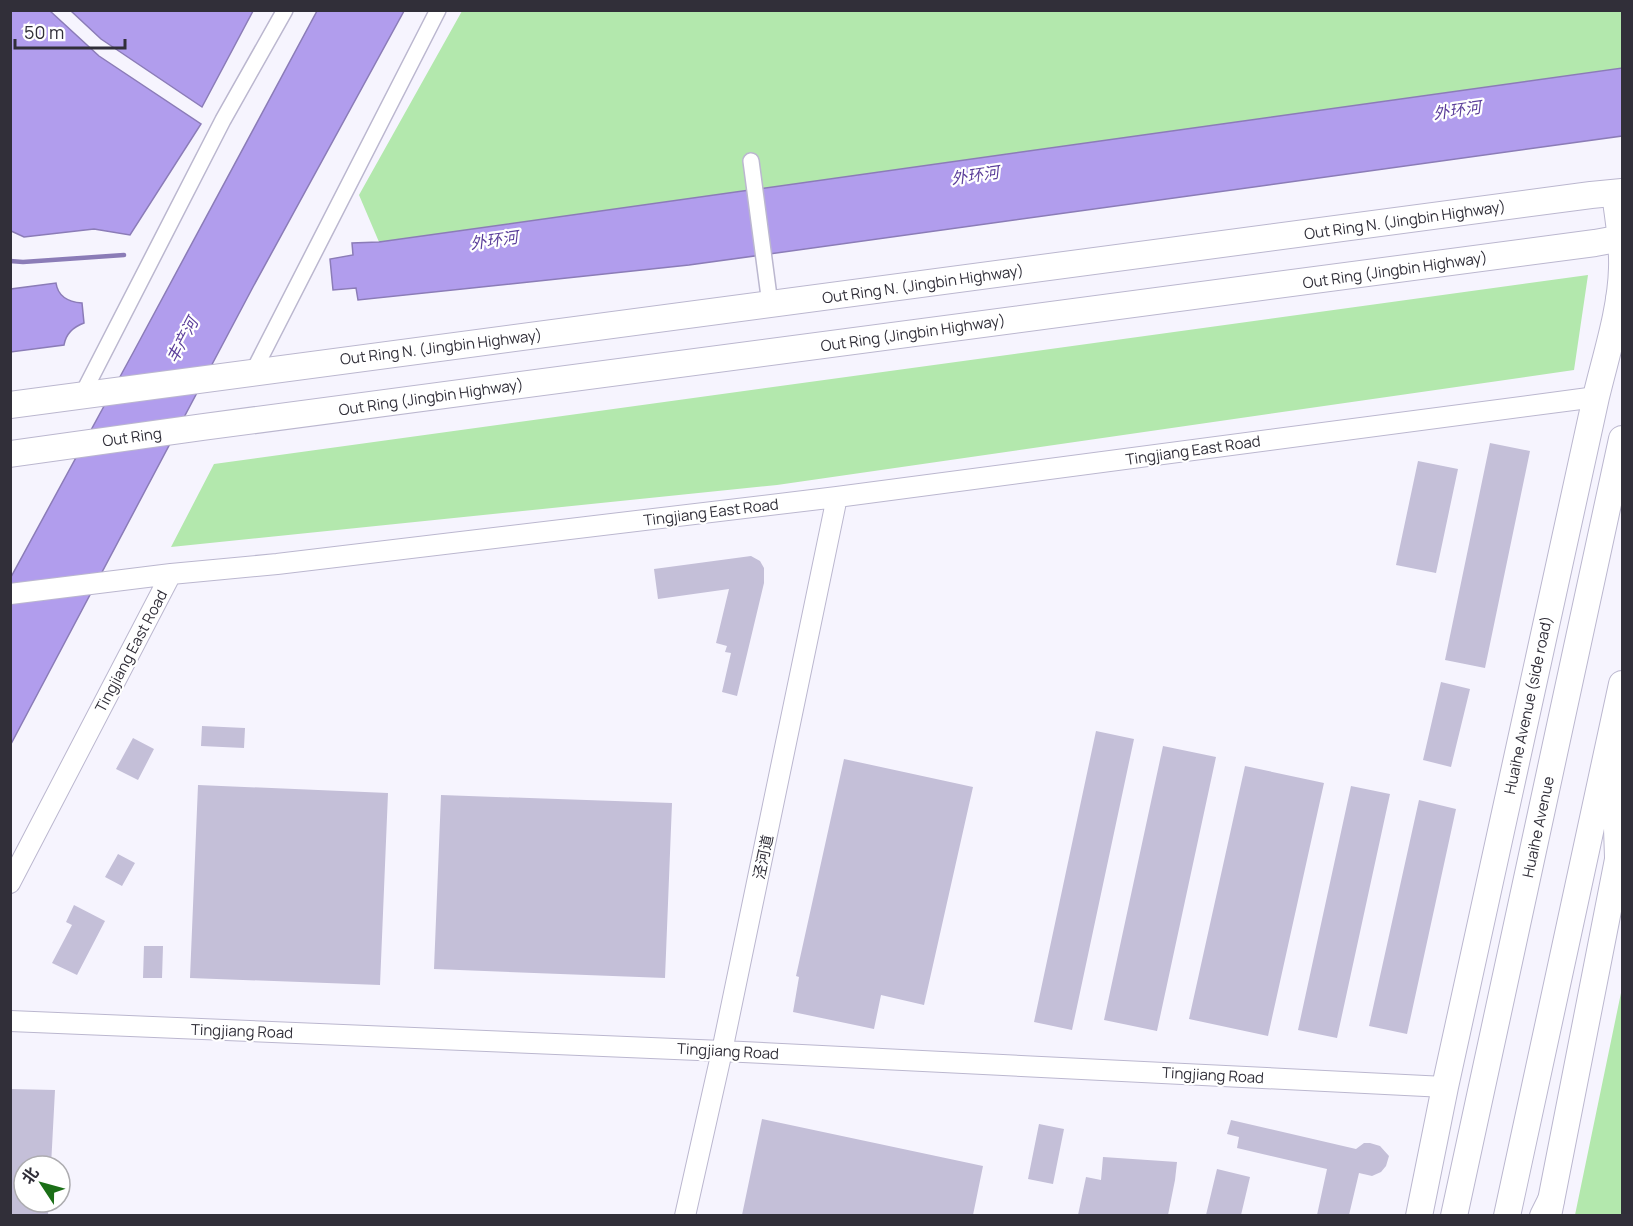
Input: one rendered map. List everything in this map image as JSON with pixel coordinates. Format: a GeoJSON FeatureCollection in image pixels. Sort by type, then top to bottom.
{"type":"FeatureCollection","features":[{"type":"Feature","properties":{"kind":"main road","name":"Out Ring N. (Jingbin Highway)"},"geometry":{"type":"LineString","coordinates":[[86,395],[1580,196],[1619,193]]}},
{"type":"Feature","properties":{"kind":"main road","name":"Huaihe Avenue (side road)"},"geometry":{"type":"LineString","coordinates":[[1419,1215],[1596,397],[1621,294],[1622,238],[1619,193]]}},
{"type":"Feature","properties":{"kind":"main road","name":"Out Ring (Jingbin Highway)"},"geometry":{"type":"LineString","coordinates":[[203,427],[1622,238]]}},
{"type":"Feature","properties":{"kind":"main road"},"geometry":{"type":"LineString","coordinates":[[10,405],[86,395]]}},
{"type":"Feature","properties":{"kind":"main road","name":"Out Ring"},"geometry":{"type":"LineString","coordinates":[[10,454],[203,427]]}},
{"type":"Feature","properties":{"kind":"main road","name":"Huaihe Avenue"},"geometry":{"type":"LineString","coordinates":[[1454,1215],[1623,439]]}},
{"type":"Feature","properties":{"kind":"main road"},"geometry":{"type":"LineString","coordinates":[[1507,1215],[1623,684]]}},
{"type":"Feature","properties":{"kind":"main road"},"geometry":{"type":"LineString","coordinates":[[1547,1210],[1620,848],[1613,728]]}},
{"type":"Feature","properties":{"kind":"street"},"geometry":{"type":"LineString","coordinates":[[86,395],[223,120],[285,10]]}},
{"type":"Feature","properties":{"kind":"street"},"geometry":{"type":"LineString","coordinates":[[253,372],[438,10]]}},
{"type":"Feature","properties":{"kind":"street"},"geometry":{"type":"LineString","coordinates":[[751,161],[770,304]]}},
{"type":"Feature","properties":{"kind":"street","name":"Tingjiang East Road"},"geometry":{"type":"LineString","coordinates":[[10,883],[171,574],[300,561],[837,497],[1596,397]]}},
{"type":"Feature","properties":{"kind":"street","name":"泾河道"},"geometry":{"type":"LineString","coordinates":[[685,1215],[722,1051],[837,497]]}},
{"type":"Feature","properties":{"kind":"street"},"geometry":{"type":"LineString","coordinates":[[10,594],[171,574]]}},
{"type":"Feature","properties":{"kind":"street","name":"Tingjiang Road"},"geometry":{"type":"LineString","coordinates":[[10,1021],[722,1051],[1445,1087]]}},
{"type":"Feature","properties":{"kind":"green space"},"geometry":{"type":"Polygon","coordinates":[[[462,11],[1622,11],[1622,68],[379,242],[359,195],[462,11]]]}},
{"type":"Feature","properties":{"kind":"green space"},"geometry":{"type":"Polygon","coordinates":[[[1588,275],[1574,370],[777,485],[171,547],[214,464],[1588,275]]]}},
{"type":"Feature","properties":{"kind":"green space"},"geometry":{"type":"Polygon","coordinates":[[[1622,988],[1622,1215],[1575,1215],[1622,988]]]}},
{"type":"Feature","properties":{"kind":"water"},"geometry":{"type":"Polygon","coordinates":[[[10,11],[50,11],[99,56],[201,124],[130,235],[94,229],[24,237],[11,231],[10,11]]]}},
{"type":"Feature","properties":{"kind":"water"},"geometry":{"type":"Polygon","coordinates":[[[71,11],[253,11],[202,107],[101,39],[71,11]]]}},
{"type":"Feature","properties":{"kind":"water","name":"丰产河"},"geometry":{"type":"Polygon","coordinates":[[[317,11],[404,11],[253,287],[11,744],[11,577],[317,11]]]}},
{"type":"Feature","properties":{"kind":"water","name":"外环河"},"geometry":{"type":"Polygon","coordinates":[[[1622,68],[1622,136],[689,265],[358,300],[356,288],[333,290],[330,259],[353,255],[352,243],[379,242],[1622,68]]]}},
{"type":"Feature","properties":{"kind":"water"},"geometry":{"type":"Polygon","coordinates":[[[56,283],[59,292],[65,298],[82,303],[84,323],[71,331],[64,345],[11,352],[11,289],[56,283]]]}},
{"type":"Feature","properties":{"kind":"building"},"geometry":{"type":"Polygon","coordinates":[[[1490,443],[1530,451],[1485,668],[1445,660],[1490,443]]]}},
{"type":"Feature","properties":{"kind":"building"},"geometry":{"type":"Polygon","coordinates":[[[1418,461],[1458,469],[1436,573],[1396,565],[1418,461]]]}},
{"type":"Feature","properties":{"kind":"building"},"geometry":{"type":"Polygon","coordinates":[[[751,556],[760,561],[764,568],[764,583],[737,696],[722,692],[731,653],[725,652],[727,646],[716,643],[729,589],[658,599],[654,569],[751,556]]]}},
{"type":"Feature","properties":{"kind":"building"},"geometry":{"type":"Polygon","coordinates":[[[1441,682],[1470,689],[1451,767],[1423,760],[1441,682]]]}},
{"type":"Feature","properties":{"kind":"building"},"geometry":{"type":"Polygon","coordinates":[[[202,726],[245,728],[244,748],[201,746],[202,726]]]}},
{"type":"Feature","properties":{"kind":"building"},"geometry":{"type":"Polygon","coordinates":[[[1096,731],[1134,739],[1072,1030],[1034,1022],[1096,731]]]}},
{"type":"Feature","properties":{"kind":"building"},"geometry":{"type":"Polygon","coordinates":[[[133,738],[154,749],[138,780],[116,769],[133,738]]]}},
{"type":"Feature","properties":{"kind":"building"},"geometry":{"type":"Polygon","coordinates":[[[1163,746],[1216,757],[1157,1031],[1104,1020],[1163,746]]]}},
{"type":"Feature","properties":{"kind":"building"},"geometry":{"type":"Polygon","coordinates":[[[844,759],[973,787],[924,1005],[881,995],[874,1029],[793,1012],[799,977],[796,976],[844,759]]]}},
{"type":"Feature","properties":{"kind":"building"},"geometry":{"type":"Polygon","coordinates":[[[1245,766],[1324,783],[1268,1036],[1189,1019],[1245,766]]]}},
{"type":"Feature","properties":{"kind":"building"},"geometry":{"type":"Polygon","coordinates":[[[198,785],[388,793],[380,985],[190,978],[198,785]]]}},
{"type":"Feature","properties":{"kind":"building"},"geometry":{"type":"Polygon","coordinates":[[[1351,786],[1390,794],[1337,1038],[1298,1030],[1351,786]]]}},
{"type":"Feature","properties":{"kind":"building"},"geometry":{"type":"Polygon","coordinates":[[[441,795],[672,803],[665,978],[434,969],[441,795]]]}},
{"type":"Feature","properties":{"kind":"building"},"geometry":{"type":"Polygon","coordinates":[[[1419,800],[1456,809],[1407,1034],[1369,1026],[1419,800]]]}},
{"type":"Feature","properties":{"kind":"building"},"geometry":{"type":"Polygon","coordinates":[[[118,854],[135,863],[122,886],[105,877],[118,854]]]}},
{"type":"Feature","properties":{"kind":"building"},"geometry":{"type":"Polygon","coordinates":[[[74,905],[105,921],[77,975],[52,963],[72,925],[66,922],[74,905]]]}},
{"type":"Feature","properties":{"kind":"building"},"geometry":{"type":"Polygon","coordinates":[[[144,946],[163,946],[162,978],[143,978],[144,946]]]}},
{"type":"Feature","properties":{"kind":"building"},"geometry":{"type":"Polygon","coordinates":[[[10,1089],[55,1090],[52,1154],[12,1154],[12,1214],[48,1215],[10,1215],[10,1089]]]}},
{"type":"Feature","properties":{"kind":"building"},"geometry":{"type":"Polygon","coordinates":[[[762,1119],[983,1166],[973,1215],[742,1215],[762,1119]]]}},
{"type":"Feature","properties":{"kind":"building"},"geometry":{"type":"Polygon","coordinates":[[[1231,1120],[1356,1149],[1364,1143],[1370,1143],[1380,1146],[1389,1156],[1381,1172],[1372,1176],[1359,1173],[1349,1215],[1317,1215],[1327,1169],[1237,1148],[1239,1137],[1227,1134],[1231,1120]]]}},
{"type":"Feature","properties":{"kind":"building"},"geometry":{"type":"Polygon","coordinates":[[[1039,1124],[1064,1129],[1053,1184],[1028,1179],[1039,1124]]]}},
{"type":"Feature","properties":{"kind":"building"},"geometry":{"type":"Polygon","coordinates":[[[1103,1157],[1177,1162],[1168,1215],[1078,1215],[1086,1177],[1101,1180],[1103,1157]]]}},
{"type":"Feature","properties":{"kind":"building"},"geometry":{"type":"Polygon","coordinates":[[[1217,1169],[1250,1177],[1241,1215],[1206,1215],[1217,1169]]]}},
{"type":"Feature","properties":{"kind":"waterway"},"geometry":{"type":"LineString","coordinates":[[10,261],[124,255]]}}]}
